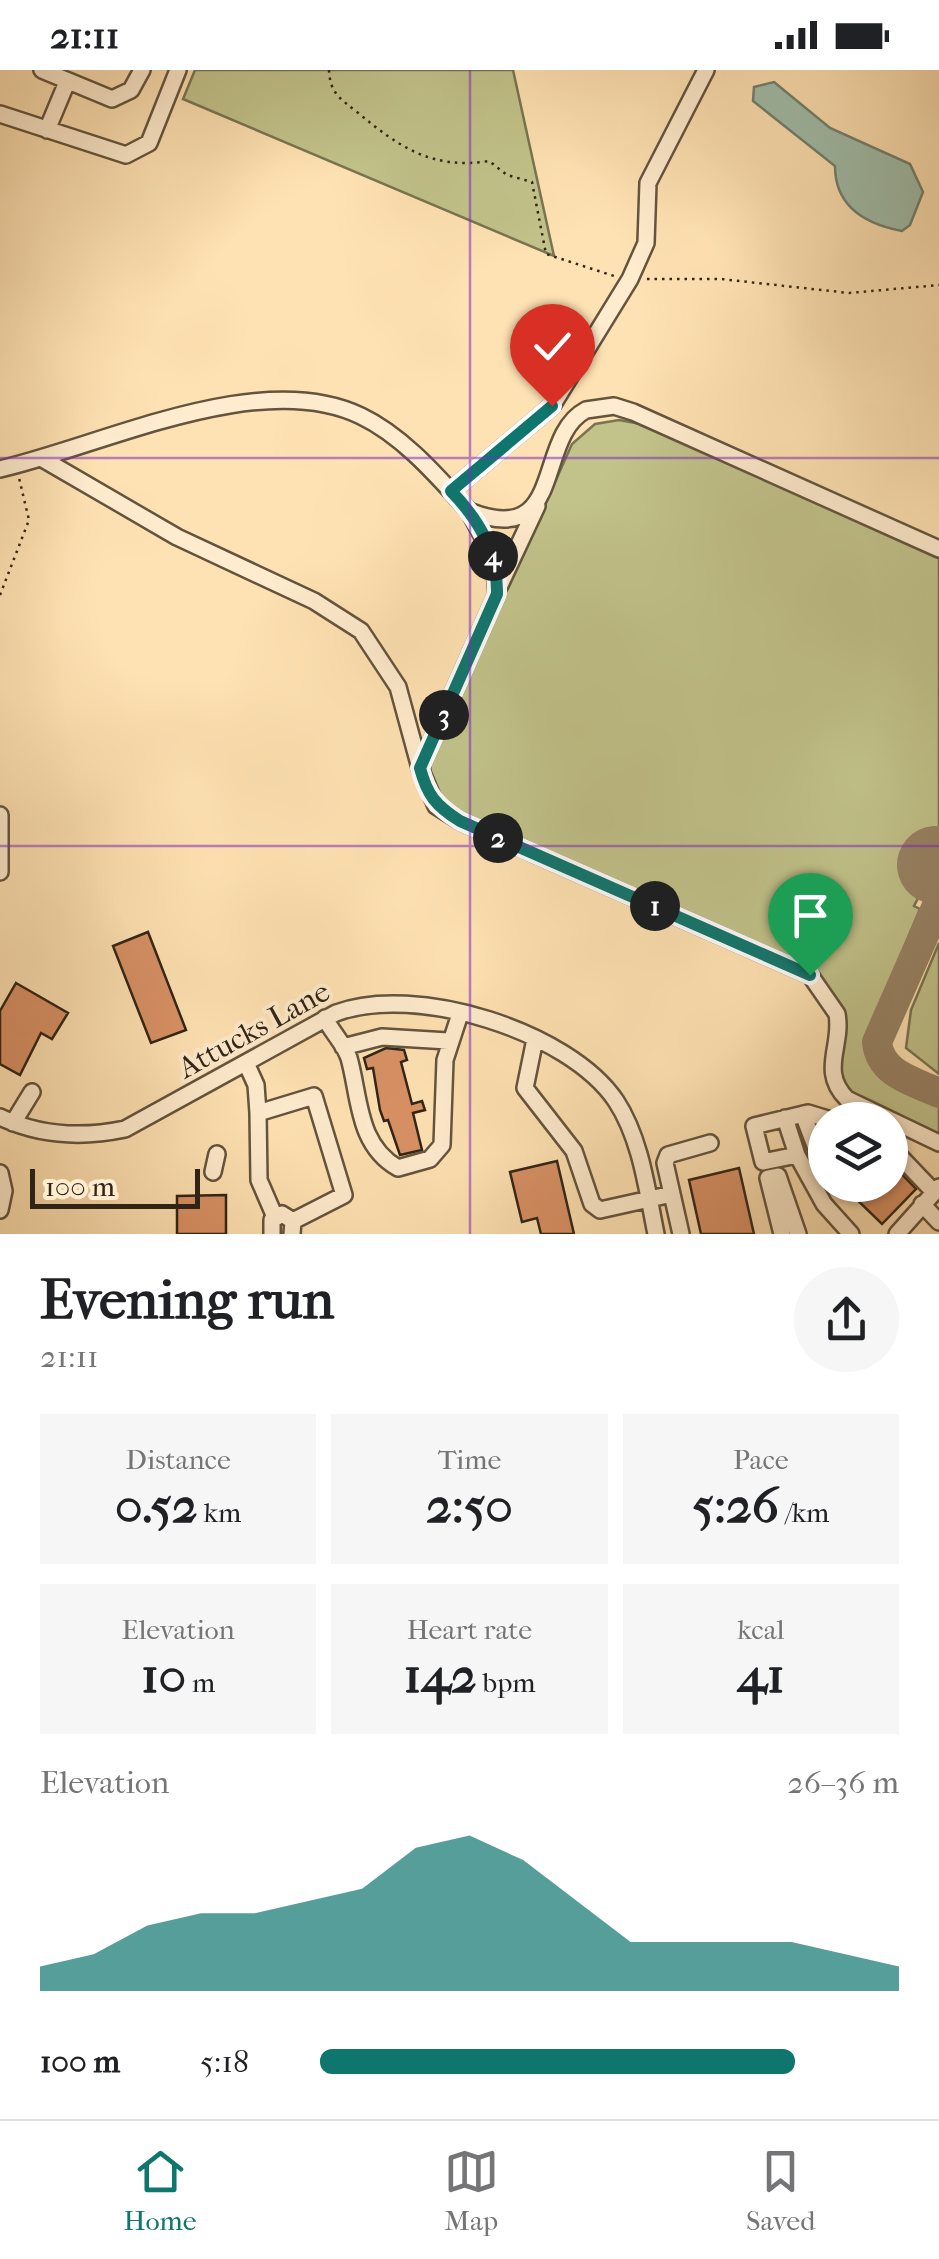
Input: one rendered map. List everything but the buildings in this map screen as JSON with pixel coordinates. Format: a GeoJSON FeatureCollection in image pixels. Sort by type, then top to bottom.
{"type":"FeatureCollection","features":[{"type":"Feature","properties":{"kind":"street"},"geometry":{"type":"LineString","coordinates":[[42,70],[102,98],[118,98],[131,90],[142,70]]}},
{"type":"Feature","properties":{"kind":"street"},"geometry":{"type":"LineString","coordinates":[[0,114],[126,155],[149,143],[178,70]]}},
{"type":"Feature","properties":{"kind":"street"},"geometry":{"type":"LineString","coordinates":[[451,491],[552,406],[630,279],[646,243],[648,183],[706,70]]}},
{"type":"Feature","properties":{"kind":"street"},"geometry":{"type":"LineString","coordinates":[[47,130],[67,82]]}},
{"type":"Feature","properties":{"kind":"street"},"geometry":{"type":"LineString","coordinates":[[3,469],[247,401],[308,400],[364,417],[390,433],[470,510],[494,558],[497,594]]}},
{"type":"Feature","properties":{"kind":"street"},"geometry":{"type":"LineString","coordinates":[[420,768],[565,436],[580,412],[614,406],[939,548]]}},
{"type":"Feature","properties":{"kind":"street"},"geometry":{"type":"LineString","coordinates":[[41,458],[177,537],[314,601],[361,632],[398,687],[420,768],[436,806],[460,821],[810,975],[839,1024],[830,1063],[838,1090],[847,1099],[939,1143]]}},
{"type":"Feature","properties":{"kind":"street"},"geometry":{"type":"LineString","coordinates":[[470,510],[505,520],[522,514],[543,493]]}},
{"type":"Feature","properties":{"kind":"street"},"geometry":{"type":"LineString","coordinates":[[0,815],[0,872]]}},
{"type":"Feature","properties":{"kind":"street","name":"Attucks Lane"},"geometry":{"type":"LineString","coordinates":[[6,1120],[76,1136],[125,1129],[324,1018],[383,1002],[460,1014],[568,1054],[608,1090],[632,1136],[656,1234]]}},
{"type":"Feature","properties":{"kind":"street"},"geometry":{"type":"LineString","coordinates":[[324,1018],[343,1047],[362,1125],[372,1146],[398,1168],[430,1159],[442,1145],[448,1041],[460,1014]]}},
{"type":"Feature","properties":{"kind":"street"},"geometry":{"type":"LineString","coordinates":[[343,1047],[382,1037],[448,1041]]}},
{"type":"Feature","properties":{"kind":"street"},"geometry":{"type":"LineString","coordinates":[[534,1039],[525,1088],[574,1151],[592,1204],[600,1210],[672,1194]]}},
{"type":"Feature","properties":{"kind":"street"},"geometry":{"type":"LineString","coordinates":[[246,1062],[256,1085],[259,1180],[275,1217]]}},
{"type":"Feature","properties":{"kind":"street"},"geometry":{"type":"LineString","coordinates":[[6,1120],[32,1092]]}},
{"type":"Feature","properties":{"kind":"street"},"geometry":{"type":"LineString","coordinates":[[258,1112],[317,1098],[344,1195],[292,1227],[286,1215],[275,1217],[270,1223],[272,1234]]}},
{"type":"Feature","properties":{"kind":"street"},"geometry":{"type":"LineString","coordinates":[[802,1114],[808,1127]]}},
{"type":"Feature","properties":{"kind":"street"},"geometry":{"type":"LineString","coordinates":[[797,1155],[763,1162],[754,1126],[808,1115]]}},
{"type":"Feature","properties":{"kind":"street"},"geometry":{"type":"LineString","coordinates":[[785,1118],[808,1175]]}},
{"type":"Feature","properties":{"kind":"street"},"geometry":{"type":"LineString","coordinates":[[681,1234],[665,1163],[668,1154],[710,1143]]}},
{"type":"Feature","properties":{"kind":"street"},"geometry":{"type":"LineString","coordinates":[[214,1172],[216,1154]]}},
{"type":"Feature","properties":{"kind":"street"},"geometry":{"type":"LineString","coordinates":[[897,1234],[936,1189],[908,1163]]}},
{"type":"Feature","properties":{"kind":"street"},"geometry":{"type":"LineString","coordinates":[[0,1173],[2,1200]]}},
{"type":"Feature","properties":{"kind":"street"},"geometry":{"type":"LineString","coordinates":[[782,1234],[768,1178],[778,1176],[798,1234]]}},
{"type":"Feature","properties":{"kind":"street"},"geometry":{"type":"LineString","coordinates":[[823,1202],[851,1234]]}},
{"type":"Feature","properties":{"kind":"street"},"geometry":{"type":"LineString","coordinates":[[922,1204],[939,1222],[924,1234]]}},
{"type":"Feature","properties":{"kind":"path"},"geometry":{"type":"LineString","coordinates":[[329,70],[338,100],[403,150],[462,165],[489,161],[506,175],[532,182],[546,254],[630,279],[720,279],[848,292],[939,285]]}},
{"type":"Feature","properties":{"kind":"path"},"geometry":{"type":"LineString","coordinates":[[0,595],[28,520],[23,485],[3,469]]}},
{"type":"Feature","properties":{"kind":"green space"},"geometry":{"type":"Polygon","coordinates":[[[195,70],[513,70],[554,256],[183,99],[195,70]]]}},
{"type":"Feature","properties":{"kind":"green space"},"geometry":{"type":"Polygon","coordinates":[[[619,420],[646,425],[939,556],[939,858],[914,906],[920,909],[864,1044],[867,1058],[881,1078],[902,1092],[939,1107],[939,1145],[908,1131],[908,1102],[858,1102],[843,1087],[838,1061],[840,1013],[837,1001],[817,975],[466,818],[450,807],[434,786],[432,758],[572,444],[595,424],[619,420]]]}},
{"type":"Feature","properties":{"kind":"green space"},"geometry":{"type":"Polygon","coordinates":[[[939,943],[939,1074],[906,1048],[911,1010],[939,943]]]}},
{"type":"Feature","properties":{"kind":"shaded area"},"geometry":{"type":"Polygon","coordinates":[[[774,82],[830,128],[910,164],[923,192],[910,225],[902,231],[876,224],[846,202],[836,180],[835,166],[753,101],[754,87],[774,82]]]}},
{"type":"Feature","properties":{"kind":"taxiway"},"geometry":{"type":"LineString","coordinates":[[939,901],[877,1042],[879,1053],[891,1069],[939,1093]]}},
{"type":"Feature","properties":{"kind":"route"},"geometry":{"type":"LineString","coordinates":[[552,406],[451,491],[470,510],[488,543],[497,574],[497,594],[420,768],[427,792],[436,806],[460,821],[810,975]]}}]}
